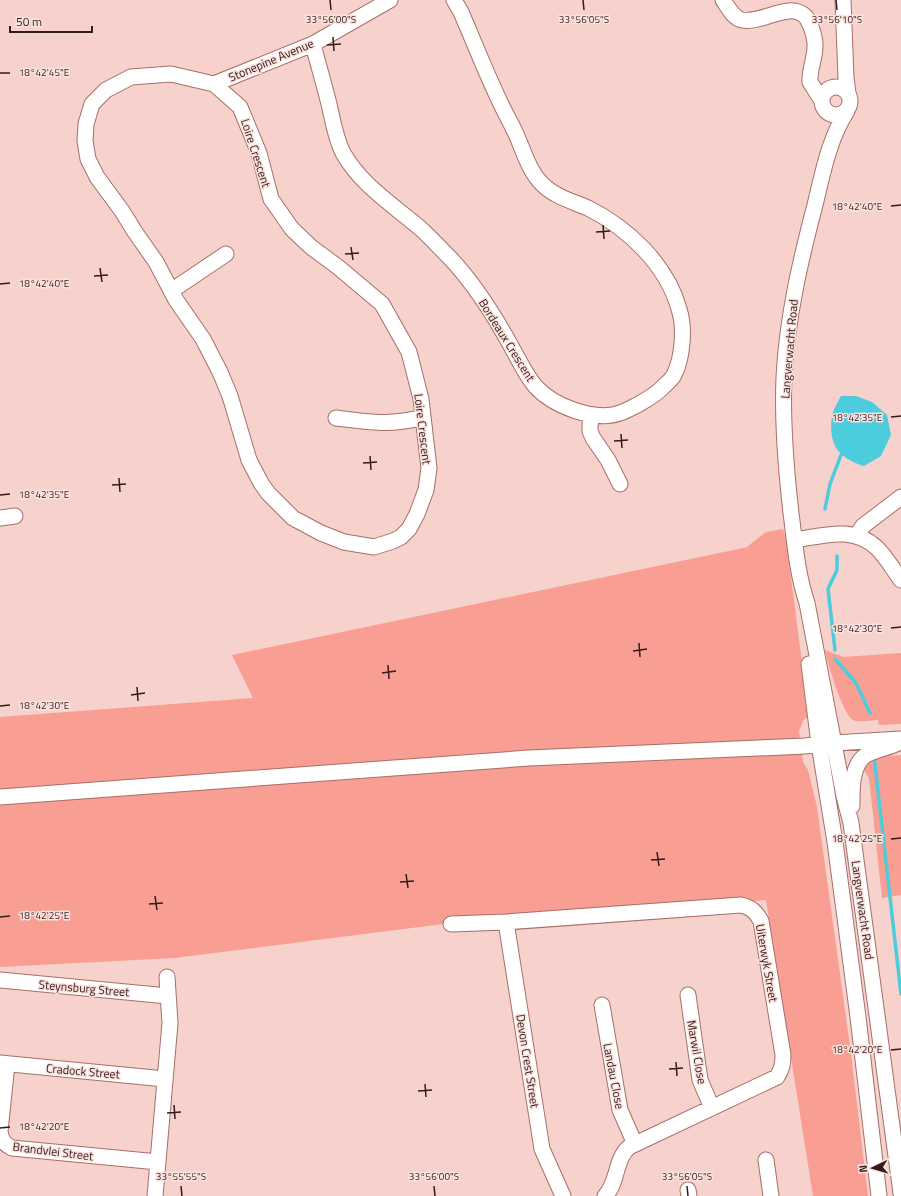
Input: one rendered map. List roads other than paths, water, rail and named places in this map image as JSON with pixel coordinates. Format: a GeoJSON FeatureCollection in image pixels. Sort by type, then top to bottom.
{"type":"FeatureCollection","features":[{"type":"Feature","properties":{"kind":"street","name":"Stonepine Avenue"},"geometry":{"type":"LineString","coordinates":[[214,84],[313,44],[390,0]]}},
{"type":"Feature","properties":{"kind":"street","name":"Bordeaux Crescent"},"geometry":{"type":"LineString","coordinates":[[313,44],[334,131],[342,151],[353,169],[392,206],[423,230],[468,279],[494,317],[534,385],[545,396],[558,403],[592,415],[602,416],[619,413],[646,400],[661,390],[674,375],[679,357],[683,332],[680,309],[660,268],[631,238],[609,219],[557,195],[542,184],[528,164],[516,134],[500,104],[464,18],[454,0]]}},
{"type":"Feature","properties":{"kind":"street"},"geometry":{"type":"LineString","coordinates":[[723,0],[733,14],[741,20],[752,19],[784,4],[798,9],[804,14],[813,32],[815,43],[810,75],[811,85],[827,98]]}},
{"type":"Feature","properties":{"kind":"street"},"geometry":{"type":"LineString","coordinates":[[843,0],[845,56],[848,93],[851,100],[847,111],[837,116],[829,114],[827,98],[839,75],[845,56]]}},
{"type":"Feature","properties":{"kind":"street","name":"Loire Crescent"},"geometry":{"type":"LineString","coordinates":[[171,74],[214,84],[240,107],[258,153],[271,199],[292,229],[311,247],[338,267],[382,304],[409,352],[419,392],[429,468],[426,490],[417,514],[409,529],[401,537],[374,547],[344,542],[321,533],[293,518],[273,499],[261,484],[249,460],[238,421],[220,372],[203,339],[171,292],[156,262],[97,177],[88,159],[85,141],[86,124],[92,104],[106,90],[131,77],[171,74]]}},
{"type":"Feature","properties":{"kind":"street"},"geometry":{"type":"LineString","coordinates":[[827,98],[841,88],[848,93]]}},
{"type":"Feature","properties":{"kind":"street","name":"Langverwacht Road"},"geometry":{"type":"LineString","coordinates":[[827,98],[830,143]]}},
{"type":"Feature","properties":{"kind":"street","name":"Langverwacht Road"},"geometry":{"type":"LineString","coordinates":[[847,111],[830,143],[793,296],[784,378],[787,476],[800,583],[800,605],[827,743],[851,823],[901,1193]]}},
{"type":"Feature","properties":{"kind":"street"},"geometry":{"type":"LineString","coordinates":[[171,292],[226,254]]}},
{"type":"Feature","properties":{"kind":"street"},"geometry":{"type":"LineString","coordinates":[[592,415],[590,431],[608,460],[620,484]]}},
{"type":"Feature","properties":{"kind":"street"},"geometry":{"type":"LineString","coordinates":[[336,418],[380,423],[408,422],[423,417]]}},
{"type":"Feature","properties":{"kind":"street"},"geometry":{"type":"LineString","coordinates":[[857,535],[862,526],[901,497]]}},
{"type":"Feature","properties":{"kind":"street"},"geometry":{"type":"LineString","coordinates":[[0,518],[15,516]]}},
{"type":"Feature","properties":{"kind":"street"},"geometry":{"type":"LineString","coordinates":[[795,540],[836,534],[857,535],[877,548],[901,580]]}},
{"type":"Feature","properties":{"kind":"street"},"geometry":{"type":"LineString","coordinates":[[0,797],[529,758],[804,746],[827,743],[901,739]]}},
{"type":"Feature","properties":{"kind":"street","name":"Langverwacht Road"},"geometry":{"type":"LineString","coordinates":[[827,743],[836,850],[858,1017],[879,1196]]}},
{"type":"Feature","properties":{"kind":"street"},"geometry":{"type":"LineString","coordinates":[[851,823],[854,776],[860,762],[866,755],[901,743]]}},
{"type":"Feature","properties":{"kind":"street","name":"Uiterwyk Street"},"geometry":{"type":"LineString","coordinates":[[451,924],[506,922],[741,905],[748,906],[758,915],[761,921],[782,1047],[783,1065],[777,1077],[635,1144],[624,1152],[610,1190],[605,1196]]}},
{"type":"Feature","properties":{"kind":"street","name":"Devon Crest Street"},"geometry":{"type":"LineString","coordinates":[[506,922],[542,1150],[563,1196]]}},
{"type":"Feature","properties":{"kind":"street"},"geometry":{"type":"LineString","coordinates":[[155,1196],[170,1023],[167,977]]}},
{"type":"Feature","properties":{"kind":"street","name":"Steynsburg Street"},"geometry":{"type":"LineString","coordinates":[[0,980],[168,996]]}},
{"type":"Feature","properties":{"kind":"street","name":"Marwil Close"},"geometry":{"type":"LineString","coordinates":[[688,995],[700,1080],[712,1108]]}},
{"type":"Feature","properties":{"kind":"street","name":"Landau Close"},"geometry":{"type":"LineString","coordinates":[[602,1006],[620,1110],[635,1144]]}},
{"type":"Feature","properties":{"kind":"street","name":"Cradock Street"},"geometry":{"type":"LineString","coordinates":[[4,1064],[165,1079]]}},
{"type":"Feature","properties":{"kind":"street","name":"Brandvlei Street"},"geometry":{"type":"LineString","coordinates":[[4,1064],[0,1131],[3,1143],[7,1146],[12,1148],[158,1162]]}},
{"type":"Feature","properties":{"kind":"street"},"geometry":{"type":"LineString","coordinates":[[766,1160],[771,1196]]}},
{"type":"Feature","properties":{"kind":"water"},"geometry":{"type":"Polygon","coordinates":[[[841,396],[856,396],[872,402],[887,415],[891,435],[881,456],[864,466],[847,459],[841,454],[834,442],[831,426],[832,416],[841,396]]]}},
{"type":"Feature","properties":{"kind":"waterway"},"geometry":{"type":"LineString","coordinates":[[825,509],[830,484],[841,455]]}},
{"type":"Feature","properties":{"kind":"waterway"},"geometry":{"type":"LineString","coordinates":[[835,650],[828,589],[837,570],[837,556]]}},
{"type":"Feature","properties":{"kind":"waterway"},"geometry":{"type":"LineString","coordinates":[[835,659],[856,683],[870,713]]}},
{"type":"Feature","properties":{"kind":"waterway"},"geometry":{"type":"LineString","coordinates":[[874,756],[901,994]]}}]}
